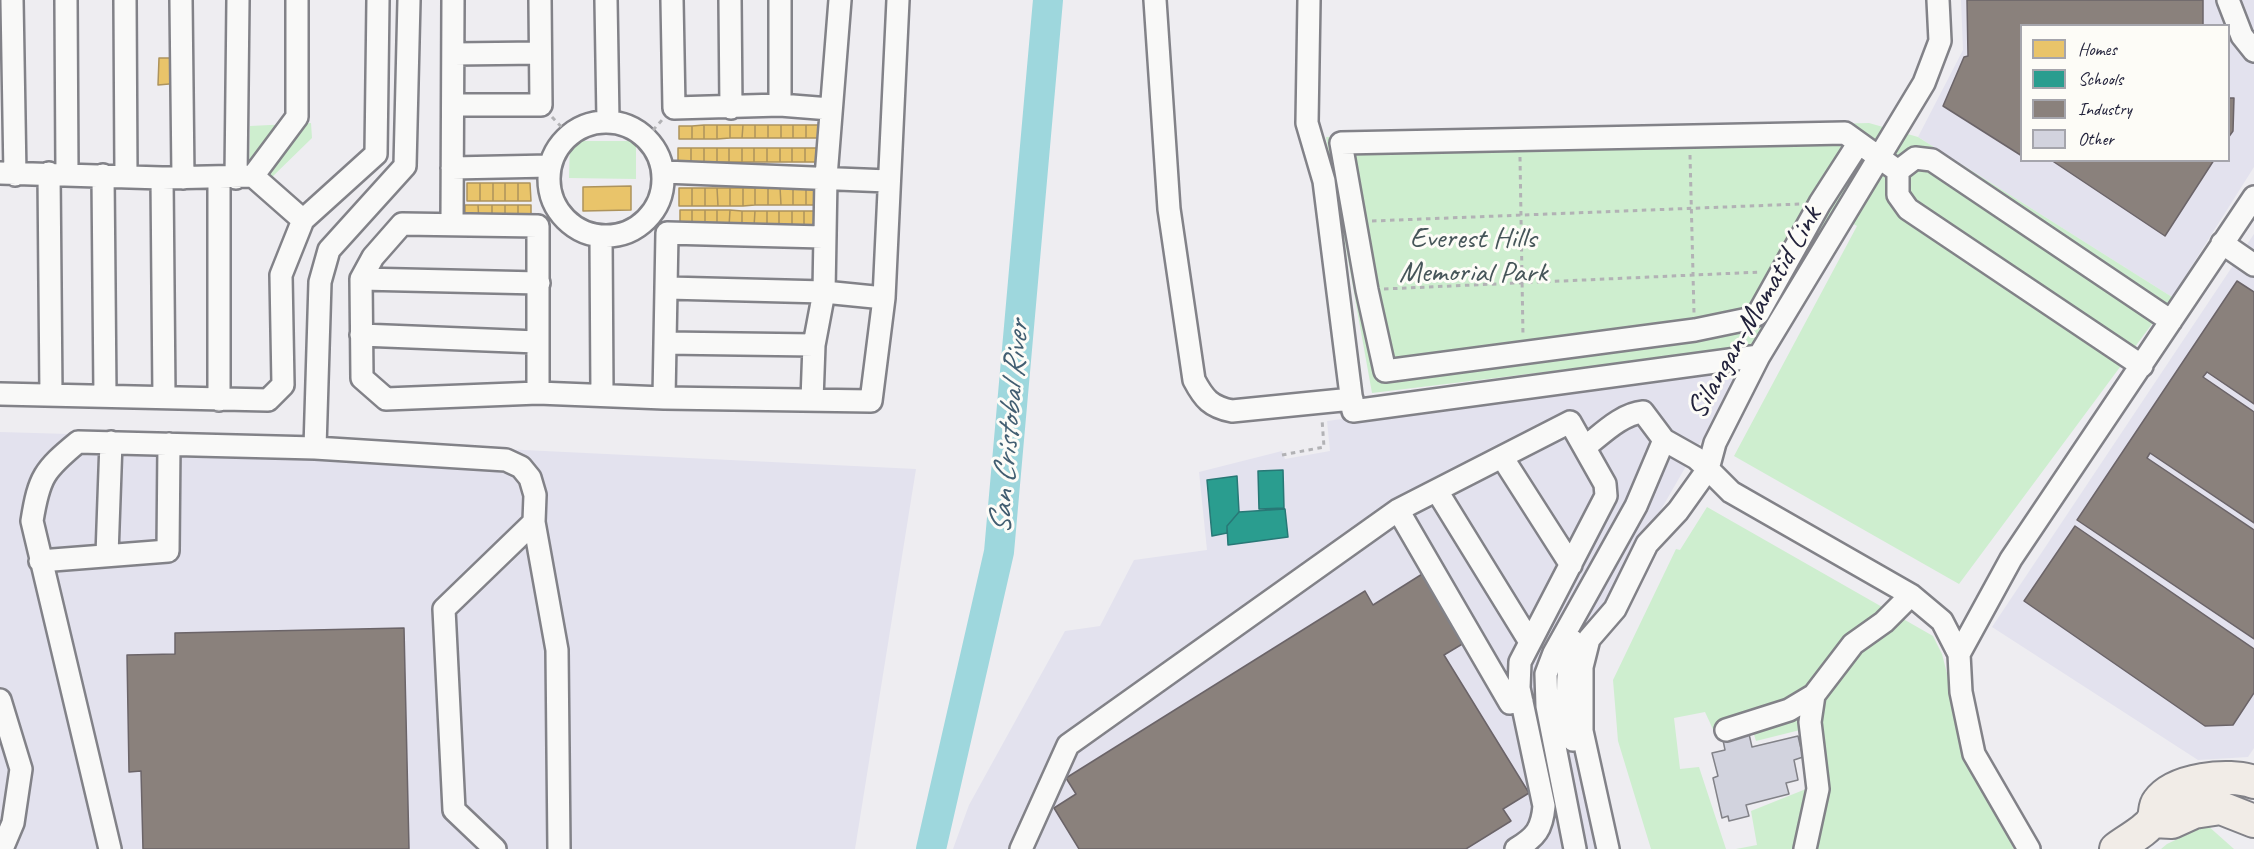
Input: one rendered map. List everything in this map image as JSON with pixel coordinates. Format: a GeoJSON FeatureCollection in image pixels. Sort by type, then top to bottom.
{"type":"FeatureCollection","features":[{"type":"Feature","properties":{"kind":"highway"},"geometry":{"type":"LineString","coordinates":[[2116,849],[2152,821],[2158,802],[2188,784],[2225,777],[2254,782]]}},
{"type":"Feature","properties":{"kind":"highway"},"geometry":{"type":"LineString","coordinates":[[2152,821],[2172,822],[2193,812],[2221,808],[2254,821]]}},
{"type":"Feature","properties":{"kind":"street"},"geometry":{"type":"LineString","coordinates":[[12,0],[8,174],[58,173],[173,178],[236,177],[303,220]]}},
{"type":"Feature","properties":{"kind":"street"},"geometry":{"type":"LineString","coordinates":[[51,395],[66,0]]}},
{"type":"Feature","properties":{"kind":"street"},"geometry":{"type":"LineString","coordinates":[[125,0],[126,176]]}},
{"type":"Feature","properties":{"kind":"street"},"geometry":{"type":"LineString","coordinates":[[164,397],[181,0]]}},
{"type":"Feature","properties":{"kind":"street"},"geometry":{"type":"LineString","coordinates":[[219,400],[236,177],[238,0]]}},
{"type":"Feature","properties":{"kind":"street"},"geometry":{"type":"LineString","coordinates":[[236,177],[297,117],[297,0]]}},
{"type":"Feature","properties":{"kind":"street"},"geometry":{"type":"LineString","coordinates":[[0,394],[268,400],[283,385],[281,275],[303,220],[376,154],[378,0]]}},
{"type":"Feature","properties":{"kind":"street"},"geometry":{"type":"LineString","coordinates":[[315,448],[320,282],[329,250],[405,166],[409,0]]}},
{"type":"Feature","properties":{"kind":"street"},"geometry":{"type":"LineString","coordinates":[[452,223],[453,0]]}},
{"type":"Feature","properties":{"kind":"street"},"geometry":{"type":"LineString","coordinates":[[453,105],[541,105],[540,0]]}},
{"type":"Feature","properties":{"kind":"street"},"geometry":{"type":"LineString","coordinates":[[606,0],[608,120]]}},
{"type":"Feature","properties":{"kind":"street"},"geometry":{"type":"LineString","coordinates":[[672,0],[674,108],[780,105],[830,109]]}},
{"type":"Feature","properties":{"kind":"street"},"geometry":{"type":"LineString","coordinates":[[730,0],[731,108]]}},
{"type":"Feature","properties":{"kind":"street"},"geometry":{"type":"LineString","coordinates":[[780,0],[780,105]]}},
{"type":"Feature","properties":{"kind":"street"},"geometry":{"type":"LineString","coordinates":[[812,400],[814,345],[824,292],[823,237],[826,177],[840,0]]}},
{"type":"Feature","properties":{"kind":"street"},"geometry":{"type":"LineString","coordinates":[[537,393],[538,226],[402,224],[372,257],[362,279],[362,378],[386,399],[537,393],[664,398],[871,401],[884,298],[898,0]]}},
{"type":"Feature","properties":{"kind":"street"},"geometry":{"type":"LineString","coordinates":[[1155,0],[1169,209],[1194,380],[1203,397],[1216,408],[1232,411],[1352,405],[1759,356]]}},
{"type":"Feature","properties":{"kind":"street"},"geometry":{"type":"LineString","coordinates":[[1309,0],[1306,123],[1324,181],[1352,405]]}},
{"type":"Feature","properties":{"kind":"street","name":"Silangan-Mamatid Link"},"geometry":{"type":"LineString","coordinates":[[1938,0],[1940,41],[1924,83],[1759,356],[1715,443],[1708,469],[1731,492],[1911,595],[1942,621],[1959,654]]}},
{"type":"Feature","properties":{"kind":"street"},"geometry":{"type":"LineString","coordinates":[[2228,0],[2242,36],[2254,51]]}},
{"type":"Feature","properties":{"kind":"street"},"geometry":{"type":"LineString","coordinates":[[454,54],[540,53]]}},
{"type":"Feature","properties":{"kind":"street"},"geometry":{"type":"LineString","coordinates":[[608,120],[647,137],[664,172],[661,197],[649,218],[627,232],[601,236],[576,227],[557,209],[550,166],[557,148],[568,134],[587,123],[608,120]]}},
{"type":"Feature","properties":{"kind":"street"},"geometry":{"type":"LineString","coordinates":[[1858,144],[1820,203],[1758,314],[1748,319],[1695,330],[1385,371],[1367,290],[1341,143],[1689,138],[1845,132],[1858,144],[1898,171]]}},
{"type":"Feature","properties":{"kind":"street"},"geometry":{"type":"LineString","coordinates":[[1898,171],[1915,158],[1932,160],[2171,321]]}},
{"type":"Feature","properties":{"kind":"street"},"geometry":{"type":"LineString","coordinates":[[452,168],[550,166]]}},
{"type":"Feature","properties":{"kind":"street"},"geometry":{"type":"LineString","coordinates":[[1898,171],[1898,195],[1908,209],[2142,366]]}},
{"type":"Feature","properties":{"kind":"street"},"geometry":{"type":"LineString","coordinates":[[664,172],[888,181]]}},
{"type":"Feature","properties":{"kind":"street"},"geometry":{"type":"LineString","coordinates":[[103,175],[105,395]]}},
{"type":"Feature","properties":{"kind":"street"},"geometry":{"type":"LineString","coordinates":[[2029,849],[1974,754],[1960,692],[1959,654],[2011,559],[2254,196]]}},
{"type":"Feature","properties":{"kind":"street"},"geometry":{"type":"LineString","coordinates":[[664,398],[668,288],[667,233],[823,237]]}},
{"type":"Feature","properties":{"kind":"street"},"geometry":{"type":"LineString","coordinates":[[601,236],[602,394]]}},
{"type":"Feature","properties":{"kind":"street"},"geometry":{"type":"LineString","coordinates":[[2222,243],[2254,265]]}},
{"type":"Feature","properties":{"kind":"street"},"geometry":{"type":"LineString","coordinates":[[362,279],[539,283]]}},
{"type":"Feature","properties":{"kind":"street"},"geometry":{"type":"LineString","coordinates":[[668,288],[824,292],[884,298]]}},
{"type":"Feature","properties":{"kind":"street"},"geometry":{"type":"LineString","coordinates":[[361,335],[537,342]]}},
{"type":"Feature","properties":{"kind":"street"},"geometry":{"type":"LineString","coordinates":[[665,343],[814,345]]}},
{"type":"Feature","properties":{"kind":"street"},"geometry":{"type":"LineString","coordinates":[[1585,447],[1636,413],[1646,414],[1664,440],[1696,458],[1708,469],[1677,511],[1647,544],[1615,609],[1589,639],[1582,667],[1582,730],[1608,849]]}},
{"type":"Feature","properties":{"kind":"street"},"geometry":{"type":"LineString","coordinates":[[1021,849],[1068,745],[1398,510],[1570,422],[1605,484],[1606,496],[1520,662],[1519,681],[1522,701],[1544,806],[1543,824],[1538,834],[1516,849]]}},
{"type":"Feature","properties":{"kind":"street"},"geometry":{"type":"LineString","coordinates":[[1575,849],[1545,690],[1550,663],[1636,506],[1664,440]]}},
{"type":"Feature","properties":{"kind":"street"},"geometry":{"type":"LineString","coordinates":[[110,849],[32,521],[37,486],[55,461],[78,442],[315,448],[506,460],[521,466],[530,478],[535,495],[534,522],[557,650],[559,849]]}},
{"type":"Feature","properties":{"kind":"street"},"geometry":{"type":"LineString","coordinates":[[107,555],[111,442]]}},
{"type":"Feature","properties":{"kind":"street"},"geometry":{"type":"LineString","coordinates":[[40,561],[168,551],[168,444]]}},
{"type":"Feature","properties":{"kind":"street"},"geometry":{"type":"LineString","coordinates":[[1503,457],[1571,565]]}},
{"type":"Feature","properties":{"kind":"street"},"geometry":{"type":"LineString","coordinates":[[1437,491],[1530,642]]}},
{"type":"Feature","properties":{"kind":"street"},"geometry":{"type":"LineString","coordinates":[[1398,510],[1509,703],[1522,701]]}},
{"type":"Feature","properties":{"kind":"street"},"geometry":{"type":"LineString","coordinates":[[495,849],[454,810],[444,609],[534,522]]}},
{"type":"Feature","properties":{"kind":"street"},"geometry":{"type":"LineString","coordinates":[[1588,593],[1573,638],[1567,670],[1568,718],[1599,849]]}},
{"type":"Feature","properties":{"kind":"street"},"geometry":{"type":"LineString","coordinates":[[1726,730],[1789,710],[1814,695],[1853,644],[1884,622],[1911,595]]}},
{"type":"Feature","properties":{"kind":"street"},"geometry":{"type":"LineString","coordinates":[[1805,849],[1818,789],[1810,740],[1814,695]]}},
{"type":"Feature","properties":{"kind":"street"},"geometry":{"type":"LineString","coordinates":[[0,700],[21,769],[12,823],[2,849]]}},
{"type":"Feature","properties":{"kind":"path"},"geometry":{"type":"LineString","coordinates":[[1689,138],[1695,330]]}},
{"type":"Feature","properties":{"kind":"path"},"geometry":{"type":"LineString","coordinates":[[1520,140],[1523,353]]}},
{"type":"Feature","properties":{"kind":"path"},"geometry":{"type":"LineString","coordinates":[[1355,222],[1820,203]]}},
{"type":"Feature","properties":{"kind":"path"},"geometry":{"type":"LineString","coordinates":[[1367,290],[1782,271]]}},
{"type":"Feature","properties":{"kind":"path"},"geometry":{"type":"LineString","coordinates":[[1282,455],[1324,447],[1322,419],[1352,405]]}},
{"type":"Feature","properties":{"kind":"shaded area"},"geometry":{"type":"Polygon","coordinates":[[[1961,0],[2254,0],[2254,167],[2172,297],[1918,137],[1963,50],[1961,0]]]}},
{"type":"Feature","properties":{"kind":"shaded area"},"geometry":{"type":"Polygon","coordinates":[[[2254,234],[2254,748],[2248,757],[2198,760],[1992,627],[2254,234]]]}},
{"type":"Feature","properties":{"kind":"shaded area"},"geometry":{"type":"Polygon","coordinates":[[[1735,368],[1743,372],[1741,379],[1693,454],[1576,657],[1604,849],[953,849],[969,805],[1065,631],[1100,626],[1134,560],[1207,550],[1199,472],[1282,451],[1285,459],[1330,451],[1327,421],[1735,368]]]}},
{"type":"Feature","properties":{"kind":"shaded area"},"geometry":{"type":"Polygon","coordinates":[[[0,432],[379,443],[916,469],[855,849],[0,849],[0,432]]]}},
{"type":"Feature","properties":{"kind":"green space"},"geometry":{"type":"Polygon","coordinates":[[[311,123],[312,138],[268,181],[249,182],[250,126],[311,123]]]}},
{"type":"Feature","properties":{"kind":"green space","name":"Everest Hills Memorial Park"},"geometry":{"type":"Polygon","coordinates":[[[1869,123],[1918,137],[2172,297],[1959,584],[1734,456],[1857,226],[1832,212],[1751,347],[1372,393],[1326,137],[1869,123]]]}},
{"type":"Feature","properties":{"kind":"green space"},"geometry":{"type":"Polygon","coordinates":[[[570,141],[636,141],[636,179],[569,178],[570,141]]]}},
{"type":"Feature","properties":{"kind":"green space"},"geometry":{"type":"Polygon","coordinates":[[[1707,507],[1933,636],[1942,654],[1962,749],[2014,849],[1736,849],[1757,845],[1751,811],[1811,787],[1800,730],[1756,741],[1752,728],[1717,738],[1705,712],[1674,718],[1680,769],[1699,767],[1726,849],[1651,849],[1618,741],[1613,680],[1676,549],[1680,550],[1707,507]]]}},
{"type":"Feature","properties":{"kind":"green space"},"geometry":{"type":"Polygon","coordinates":[[[2207,825],[2234,849],[2161,849],[2167,844],[2207,825]]]}},
{"type":"Feature","properties":{"kind":"building: Homes"},"geometry":{"type":"Polygon","coordinates":[[[159,58],[179,58],[180,83],[158,85],[159,58]]]}},
{"type":"Feature","properties":{"kind":"building: Homes"},"geometry":{"type":"Polygon","coordinates":[[[704,125],[704,139],[692,139],[692,126],[704,125]]]}},
{"type":"Feature","properties":{"kind":"building: Homes"},"geometry":{"type":"Polygon","coordinates":[[[704,125],[717,125],[717,139],[704,139],[704,125]]]}},
{"type":"Feature","properties":{"kind":"building: Homes"},"geometry":{"type":"Polygon","coordinates":[[[717,125],[730,125],[730,138],[717,139],[717,125]]]}},
{"type":"Feature","properties":{"kind":"building: Homes"},"geometry":{"type":"Polygon","coordinates":[[[730,125],[743,125],[742,138],[730,138],[730,125]]]}},
{"type":"Feature","properties":{"kind":"building: Homes"},"geometry":{"type":"Polygon","coordinates":[[[743,125],[755,125],[755,138],[742,138],[743,125]]]}},
{"type":"Feature","properties":{"kind":"building: Homes"},"geometry":{"type":"Polygon","coordinates":[[[755,125],[768,125],[768,138],[755,138],[755,125]]]}},
{"type":"Feature","properties":{"kind":"building: Homes"},"geometry":{"type":"Polygon","coordinates":[[[768,125],[781,125],[781,138],[768,138],[768,125]]]}},
{"type":"Feature","properties":{"kind":"building: Homes"},"geometry":{"type":"Polygon","coordinates":[[[781,125],[793,125],[793,138],[781,138],[781,125]]]}},
{"type":"Feature","properties":{"kind":"building: Homes"},"geometry":{"type":"Polygon","coordinates":[[[793,125],[806,125],[806,138],[793,138],[793,125]]]}},
{"type":"Feature","properties":{"kind":"building: Homes"},"geometry":{"type":"Polygon","coordinates":[[[806,125],[819,125],[819,138],[806,138],[806,125]]]}},
{"type":"Feature","properties":{"kind":"building: Homes"},"geometry":{"type":"Polygon","coordinates":[[[679,126],[692,126],[692,139],[679,139],[679,126]]]}},
{"type":"Feature","properties":{"kind":"building: Homes"},"geometry":{"type":"Polygon","coordinates":[[[678,148],[691,148],[691,162],[678,162],[678,148]]]}},
{"type":"Feature","properties":{"kind":"building: Homes"},"geometry":{"type":"Polygon","coordinates":[[[691,148],[704,148],[704,162],[691,162],[691,148]]]}},
{"type":"Feature","properties":{"kind":"building: Homes"},"geometry":{"type":"Polygon","coordinates":[[[704,148],[717,148],[717,162],[704,162],[704,148]]]}},
{"type":"Feature","properties":{"kind":"building: Homes"},"geometry":{"type":"Polygon","coordinates":[[[717,148],[729,148],[729,162],[717,162],[717,148]]]}},
{"type":"Feature","properties":{"kind":"building: Homes"},"geometry":{"type":"Polygon","coordinates":[[[729,148],[742,148],[742,162],[729,162],[729,148]]]}},
{"type":"Feature","properties":{"kind":"building: Homes"},"geometry":{"type":"Polygon","coordinates":[[[742,148],[754,148],[754,162],[742,162],[742,148]]]}},
{"type":"Feature","properties":{"kind":"building: Homes"},"geometry":{"type":"Polygon","coordinates":[[[754,148],[767,148],[767,162],[754,162],[754,148]]]}},
{"type":"Feature","properties":{"kind":"building: Homes"},"geometry":{"type":"Polygon","coordinates":[[[767,148],[780,148],[780,162],[767,162],[767,148]]]}},
{"type":"Feature","properties":{"kind":"building: Homes"},"geometry":{"type":"Polygon","coordinates":[[[780,148],[792,148],[792,162],[780,162],[780,148]]]}},
{"type":"Feature","properties":{"kind":"building: Homes"},"geometry":{"type":"Polygon","coordinates":[[[792,148],[805,148],[805,162],[792,162],[792,148]]]}},
{"type":"Feature","properties":{"kind":"building: Homes"},"geometry":{"type":"Polygon","coordinates":[[[805,148],[818,148],[818,162],[805,162],[805,148]]]}},
{"type":"Feature","properties":{"kind":"building: Homes"},"geometry":{"type":"Polygon","coordinates":[[[467,183],[480,183],[480,201],[467,201],[467,183]]]}},
{"type":"Feature","properties":{"kind":"building: Homes"},"geometry":{"type":"Polygon","coordinates":[[[480,183],[493,183],[493,201],[480,201],[480,183]]]}},
{"type":"Feature","properties":{"kind":"building: Homes"},"geometry":{"type":"Polygon","coordinates":[[[493,183],[505,183],[505,201],[493,201],[493,183]]]}},
{"type":"Feature","properties":{"kind":"building: Homes"},"geometry":{"type":"Polygon","coordinates":[[[505,183],[518,183],[518,201],[505,201],[505,183]]]}},
{"type":"Feature","properties":{"kind":"building: Homes"},"geometry":{"type":"Polygon","coordinates":[[[518,183],[530,183],[531,201],[518,201],[518,183]]]}},
{"type":"Feature","properties":{"kind":"building: Homes"},"geometry":{"type":"Polygon","coordinates":[[[631,186],[631,210],[583,211],[583,187],[631,186]]]}},
{"type":"Feature","properties":{"kind":"building: Homes"},"geometry":{"type":"Polygon","coordinates":[[[768,187],[768,205],[755,205],[755,188],[768,187]]]}},
{"type":"Feature","properties":{"kind":"building: Homes"},"geometry":{"type":"Polygon","coordinates":[[[768,187],[780,187],[781,205],[768,205],[768,187]]]}},
{"type":"Feature","properties":{"kind":"building: Homes"},"geometry":{"type":"Polygon","coordinates":[[[780,187],[793,187],[793,205],[781,205],[780,187]]]}},
{"type":"Feature","properties":{"kind":"building: Homes"},"geometry":{"type":"Polygon","coordinates":[[[793,187],[806,187],[806,205],[793,205],[793,187]]]}},
{"type":"Feature","properties":{"kind":"building: Homes"},"geometry":{"type":"Polygon","coordinates":[[[806,187],[818,187],[818,205],[806,205],[806,187]]]}},
{"type":"Feature","properties":{"kind":"building: Homes"},"geometry":{"type":"Polygon","coordinates":[[[679,188],[692,188],[692,206],[679,206],[679,188]]]}},
{"type":"Feature","properties":{"kind":"building: Homes"},"geometry":{"type":"Polygon","coordinates":[[[692,188],[705,188],[705,206],[692,206],[692,188]]]}},
{"type":"Feature","properties":{"kind":"building: Homes"},"geometry":{"type":"Polygon","coordinates":[[[705,188],[717,188],[718,206],[705,206],[705,188]]]}},
{"type":"Feature","properties":{"kind":"building: Homes"},"geometry":{"type":"Polygon","coordinates":[[[717,188],[730,188],[730,206],[718,206],[717,188]]]}},
{"type":"Feature","properties":{"kind":"building: Homes"},"geometry":{"type":"Polygon","coordinates":[[[730,188],[743,188],[743,206],[730,206],[730,188]]]}},
{"type":"Feature","properties":{"kind":"building: Homes"},"geometry":{"type":"Polygon","coordinates":[[[743,188],[755,188],[755,205],[743,206],[743,188]]]}},
{"type":"Feature","properties":{"kind":"building: Homes"},"geometry":{"type":"Polygon","coordinates":[[[465,205],[478,205],[479,222],[465,222],[465,205]]]}},
{"type":"Feature","properties":{"kind":"building: Homes"},"geometry":{"type":"Polygon","coordinates":[[[478,205],[492,205],[492,222],[479,222],[478,205]]]}},
{"type":"Feature","properties":{"kind":"building: Homes"},"geometry":{"type":"Polygon","coordinates":[[[492,205],[505,205],[505,221],[492,222],[492,205]]]}},
{"type":"Feature","properties":{"kind":"building: Homes"},"geometry":{"type":"Polygon","coordinates":[[[505,205],[518,205],[518,221],[505,221],[505,205]]]}},
{"type":"Feature","properties":{"kind":"building: Homes"},"geometry":{"type":"Polygon","coordinates":[[[518,205],[531,205],[531,221],[518,221],[518,205]]]}},
{"type":"Feature","properties":{"kind":"building: Homes"},"geometry":{"type":"Polygon","coordinates":[[[680,210],[692,210],[692,227],[680,227],[680,210]]]}},
{"type":"Feature","properties":{"kind":"building: Homes"},"geometry":{"type":"Polygon","coordinates":[[[692,210],[705,210],[705,227],[692,227],[692,210]]]}},
{"type":"Feature","properties":{"kind":"building: Homes"},"geometry":{"type":"Polygon","coordinates":[[[705,210],[717,210],[717,227],[705,227],[705,210]]]}},
{"type":"Feature","properties":{"kind":"building: Homes"},"geometry":{"type":"Polygon","coordinates":[[[717,210],[730,210],[729,227],[717,227],[717,210]]]}},
{"type":"Feature","properties":{"kind":"building: Homes"},"geometry":{"type":"Polygon","coordinates":[[[730,210],[742,211],[742,227],[729,227],[730,210]]]}},
{"type":"Feature","properties":{"kind":"building: Homes"},"geometry":{"type":"Polygon","coordinates":[[[742,211],[755,211],[754,227],[742,227],[742,211]]]}},
{"type":"Feature","properties":{"kind":"building: Homes"},"geometry":{"type":"Polygon","coordinates":[[[755,211],[767,211],[767,228],[754,227],[755,211]]]}},
{"type":"Feature","properties":{"kind":"building: Homes"},"geometry":{"type":"Polygon","coordinates":[[[767,211],[779,211],[779,228],[767,228],[767,211]]]}},
{"type":"Feature","properties":{"kind":"building: Homes"},"geometry":{"type":"Polygon","coordinates":[[[779,211],[792,211],[792,228],[779,228],[779,211]]]}},
{"type":"Feature","properties":{"kind":"building: Homes"},"geometry":{"type":"Polygon","coordinates":[[[792,211],[804,211],[804,228],[792,228],[792,211]]]}},
{"type":"Feature","properties":{"kind":"building: Homes"},"geometry":{"type":"Polygon","coordinates":[[[804,211],[817,211],[817,228],[804,228],[804,211]]]}},
{"type":"Feature","properties":{"kind":"building: Schools"},"geometry":{"type":"Polygon","coordinates":[[[1283,470],[1284,508],[1259,509],[1258,471],[1283,470]]]}},
{"type":"Feature","properties":{"kind":"building: Schools"},"geometry":{"type":"Polygon","coordinates":[[[1237,476],[1239,512],[1227,526],[1227,533],[1212,536],[1207,480],[1237,476]]]}},
{"type":"Feature","properties":{"kind":"building: Schools"},"geometry":{"type":"Polygon","coordinates":[[[1285,509],[1288,537],[1228,545],[1227,526],[1239,512],[1285,509]]]}},
{"type":"Feature","properties":{"kind":"building: Industry"},"geometry":{"type":"Polygon","coordinates":[[[1967,0],[2203,0],[2203,24],[2020,24],[2020,155],[1943,106],[1964,57],[1968,56],[1967,0]]]}},
{"type":"Feature","properties":{"kind":"building: Industry"},"geometry":{"type":"Polygon","coordinates":[[[2230,98],[2234,98],[2233,131],[2230,135],[2230,98]]]}},
{"type":"Feature","properties":{"kind":"building: Industry"},"geometry":{"type":"Polygon","coordinates":[[[2054,162],[2213,162],[2165,236],[2054,162]]]}},
{"type":"Feature","properties":{"kind":"building: Industry"},"geometry":{"type":"Polygon","coordinates":[[[2237,281],[2254,292],[2254,404],[2207,372],[2203,377],[2254,412],[2254,523],[2150,453],[2147,458],[2254,530],[2254,639],[2077,520],[2237,281]]]}},
{"type":"Feature","properties":{"kind":"building: Industry"},"geometry":{"type":"Polygon","coordinates":[[[2075,526],[2254,649],[2254,693],[2233,725],[2205,726],[2024,601],[2075,526]]]}},
{"type":"Feature","properties":{"kind":"building: Industry"},"geometry":{"type":"Polygon","coordinates":[[[1427,571],[1469,640],[1444,655],[1529,793],[1503,809],[1511,821],[1466,849],[1079,849],[1054,808],[1076,794],[1066,778],[1365,591],[1373,605],[1427,571]]]}},
{"type":"Feature","properties":{"kind":"building: Industry"},"geometry":{"type":"Polygon","coordinates":[[[404,628],[409,849],[143,849],[141,771],[129,772],[127,655],[175,654],[175,633],[404,628]]]}},
{"type":"Feature","properties":{"kind":"building: Other"},"geometry":{"type":"Polygon","coordinates":[[[1749,734],[1752,747],[1798,736],[1803,757],[1794,760],[1798,780],[1786,783],[1789,794],[1746,805],[1749,816],[1729,821],[1728,816],[1722,818],[1713,778],[1718,776],[1712,753],[1725,750],[1723,740],[1749,734]]]}},
{"type":"Feature","properties":{"kind":"waterway","name":"San Cristobal River"},"geometry":{"type":"LineString","coordinates":[[931,849],[999,552],[1048,0]]}}]}
